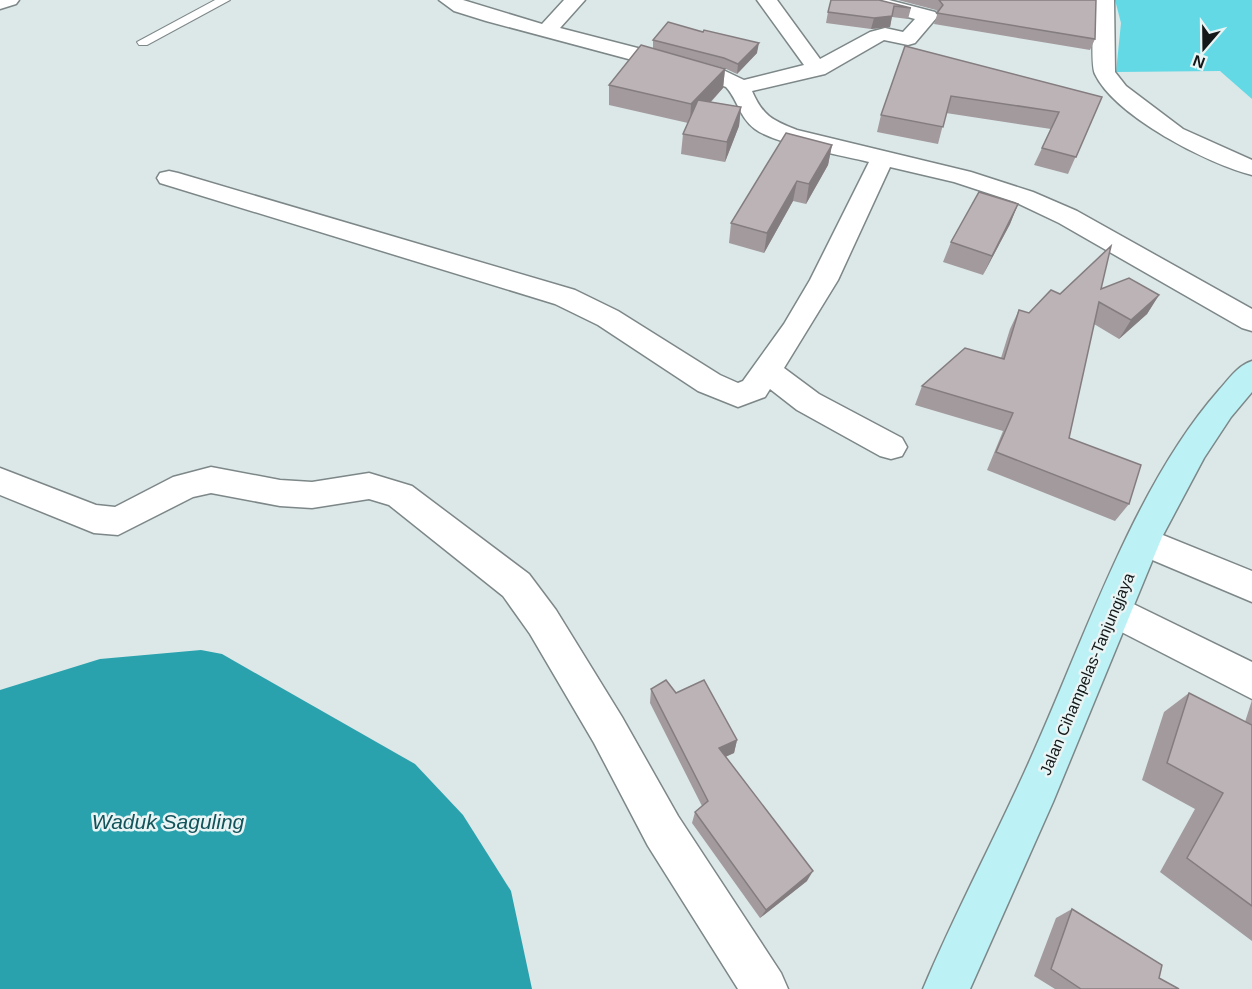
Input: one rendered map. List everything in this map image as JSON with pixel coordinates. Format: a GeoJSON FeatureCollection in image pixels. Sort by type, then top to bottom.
{"type":"FeatureCollection","features":[{"type":"Feature","properties":{"kind":"main road","name":"Jalan Cihampelas-Tanjungjaya"},"geometry":{"type":"LineString","coordinates":[[945,989],[1061,738],[1143,541],[1193,448],[1224,404],[1252,372]]}},
{"type":"Feature","properties":{"kind":"street"},"geometry":{"type":"LineString","coordinates":[[0,3],[9,0]]}},
{"type":"Feature","properties":{"kind":"street"},"geometry":{"type":"LineString","coordinates":[[449,0],[461,7],[493,17],[715,75],[734,82],[739,87],[748,110],[764,125],[789,135],[962,177],[1024,197],[1068,217],[1252,321]]}},
{"type":"Feature","properties":{"kind":"street"},"geometry":{"type":"LineString","coordinates":[[547,31],[575,0]]}},
{"type":"Feature","properties":{"kind":"street"},"geometry":{"type":"LineString","coordinates":[[767,0],[817,69]]}},
{"type":"Feature","properties":{"kind":"street"},"geometry":{"type":"LineString","coordinates":[[739,87],[784,80],[817,69],[830,64],[877,36],[885,34],[908,39],[928,16],[874,3],[874,0]]}},
{"type":"Feature","properties":{"kind":"street"},"geometry":{"type":"LineString","coordinates":[[1104,0],[1104,72],[1118,91],[1175,134],[1252,168]]}},
{"type":"Feature","properties":{"kind":"street"},"geometry":{"type":"LineString","coordinates":[[169,178],[565,297],[608,318],[709,383],[738,396],[754,389],[795,331],[824,280],[882,159]]}},
{"type":"Feature","properties":{"kind":"street"},"geometry":{"type":"LineString","coordinates":[[767,371],[808,402],[891,447]]}},
{"type":"Feature","properties":{"kind":"street"},"geometry":{"type":"LineString","coordinates":[[0,481],[94,519],[118,521],[185,486],[211,480],[280,493],[312,495],[369,486],[400,495],[516,585],[543,622],[608,730],[663,831],[765,989]]}},
{"type":"Feature","properties":{"kind":"street"},"geometry":{"type":"LineString","coordinates":[[1143,541],[1252,587]]}},
{"type":"Feature","properties":{"kind":"street"},"geometry":{"type":"LineString","coordinates":[[1115,611],[1252,681]]}},
{"type":"Feature","properties":{"kind":"lane"},"geometry":{"type":"LineString","coordinates":[[143,42],[225,0]]}},
{"type":"Feature","properties":{"kind":"shaded area"},"geometry":{"type":"Polygon","coordinates":[[[1115,0],[1252,0],[1252,99],[1220,71],[1116,72],[1121,23],[1115,0]]]}},
{"type":"Feature","properties":{"kind":"water","name":"Waduk Saguling"},"geometry":{"type":"Polygon","coordinates":[[[201,650],[222,654],[415,764],[463,815],[511,891],[532,989],[0,989],[0,690],[100,659],[201,650]]]}},
{"type":"Feature","properties":{"kind":"building"},"geometry":{"type":"Polygon","coordinates":[[[831,0],[879,0],[911,8],[894,6],[892,16],[874,18],[828,12],[831,0]]]}},
{"type":"Feature","properties":{"kind":"building"},"geometry":{"type":"Polygon","coordinates":[[[939,0],[1096,0],[1095,39],[937,13],[943,5],[939,0]]]}},
{"type":"Feature","properties":{"kind":"building"},"geometry":{"type":"Polygon","coordinates":[[[668,22],[703,32],[704,30],[759,43],[738,64],[724,58],[653,40],[668,22]]]}},
{"type":"Feature","properties":{"kind":"building"},"geometry":{"type":"Polygon","coordinates":[[[641,45],[725,69],[691,104],[609,85],[641,45]]]}},
{"type":"Feature","properties":{"kind":"building"},"geometry":{"type":"Polygon","coordinates":[[[905,46],[1102,97],[1076,157],[1042,148],[1059,112],[951,96],[943,127],[881,115],[905,46]]]}},
{"type":"Feature","properties":{"kind":"building"},"geometry":{"type":"Polygon","coordinates":[[[698,100],[741,107],[727,142],[683,134],[698,100]]]}},
{"type":"Feature","properties":{"kind":"building"},"geometry":{"type":"Polygon","coordinates":[[[786,133],[832,145],[809,184],[797,181],[767,233],[731,223],[786,133]]]}},
{"type":"Feature","properties":{"kind":"building"},"geometry":{"type":"Polygon","coordinates":[[[979,192],[1018,204],[992,256],[951,242],[979,192]]]}},
{"type":"Feature","properties":{"kind":"building"},"geometry":{"type":"Polygon","coordinates":[[[1111,246],[1101,289],[1129,278],[1159,295],[1131,320],[1099,302],[1069,438],[1141,465],[1129,504],[996,452],[1013,413],[922,386],[965,348],[1004,359],[1019,310],[1029,313],[1051,290],[1060,294],[1111,246]]]}},
{"type":"Feature","properties":{"kind":"building"},"geometry":{"type":"Polygon","coordinates":[[[666,680],[676,693],[704,680],[737,740],[719,748],[813,871],[766,910],[695,812],[708,801],[651,689],[666,680]]]}},
{"type":"Feature","properties":{"kind":"building"},"geometry":{"type":"Polygon","coordinates":[[[1189,693],[1252,725],[1252,906],[1187,858],[1223,793],[1167,763],[1189,693]]]}},
{"type":"Feature","properties":{"kind":"building"},"geometry":{"type":"Polygon","coordinates":[[[1072,909],[1162,965],[1159,978],[1179,989],[1081,989],[1051,969],[1072,909]]]}}]}
